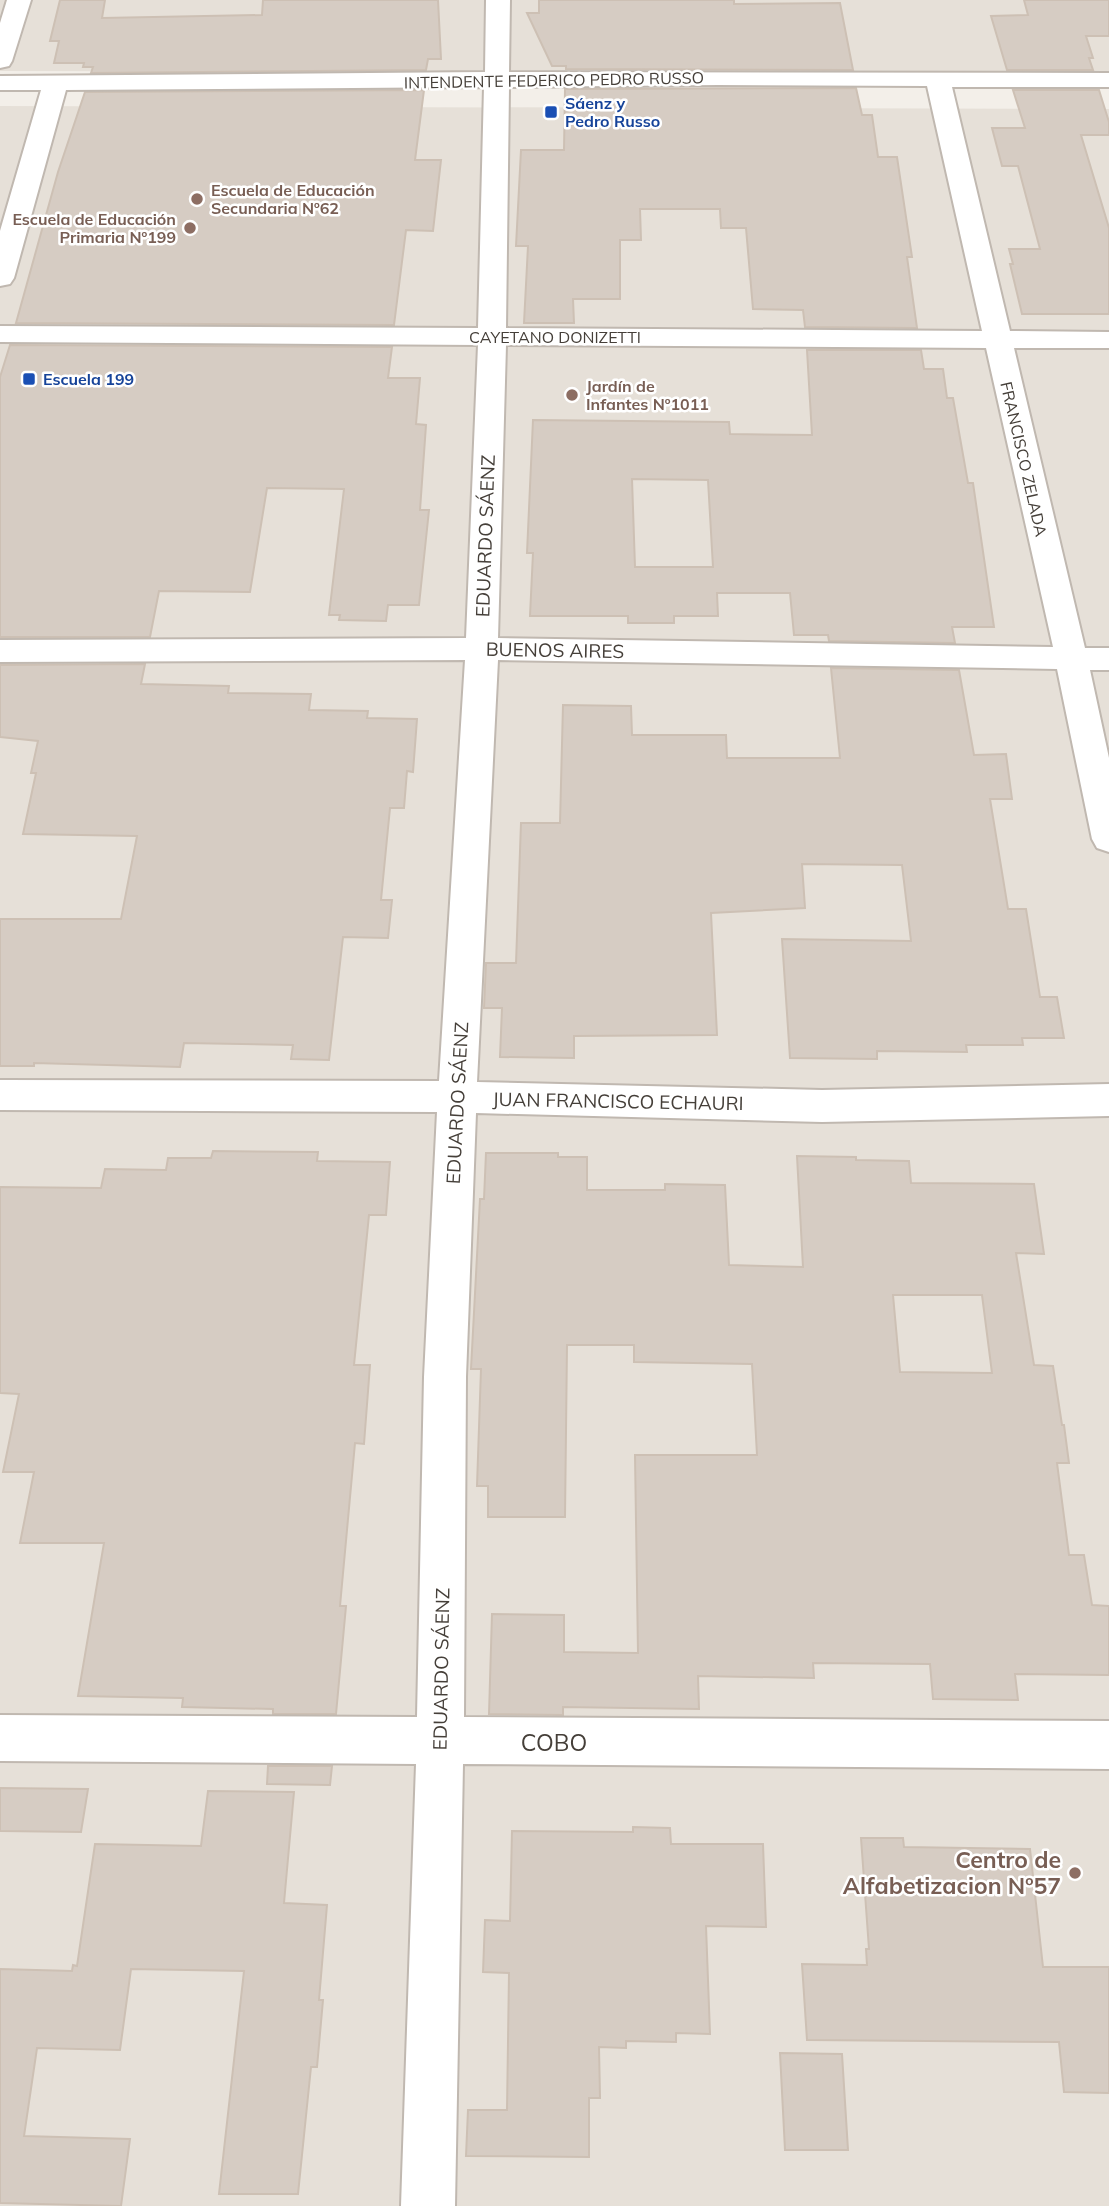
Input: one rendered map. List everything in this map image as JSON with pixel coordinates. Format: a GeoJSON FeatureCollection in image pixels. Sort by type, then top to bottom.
{"type":"FeatureCollection","features":[{"type":"Feature","properties":{"kind":"street"},"geometry":{"type":"LineString","coordinates":[[0,61],[19,0]]}},
{"type":"Feature","properties":{"kind":"street","name":"EDUARDO SÁENZ"},"geometry":{"type":"LineString","coordinates":[[428,2206],[440,1743],[445,1377],[457,1097],[482,649],[492,337],[498,0]]}},
{"type":"Feature","properties":{"kind":"street","name":"FRANCISCO ZELADA"},"geometry":{"type":"LineString","coordinates":[[938,80],[1071,656],[1109,839]]}},
{"type":"Feature","properties":{"kind":"street","name":"INTENDENTE FEDERICO PEDRO RUSSO"},"geometry":{"type":"LineString","coordinates":[[0,83],[1109,80]]}},
{"type":"Feature","properties":{"kind":"street"},"geometry":{"type":"LineString","coordinates":[[0,278],[55,84]]}},
{"type":"Feature","properties":{"kind":"street","name":"CAYETANO DONIZETTI"},"geometry":{"type":"LineString","coordinates":[[0,334],[1109,340]]}},
{"type":"Feature","properties":{"kind":"street","name":"BUENOS AIRES"},"geometry":{"type":"LineString","coordinates":[[0,651],[482,649],[1071,656],[1109,659]]}},
{"type":"Feature","properties":{"kind":"street","name":"JUAN FRANCISCO ECHAURI"},"geometry":{"type":"LineString","coordinates":[[0,1095],[457,1097],[822,1106],[1108,1105]]}},
{"type":"Feature","properties":{"kind":"street","name":"COBO"},"geometry":{"type":"LineString","coordinates":[[0,1738],[440,1743],[1109,1745]]}},
{"type":"Feature","properties":{"kind":"shaded area"},"geometry":{"type":"Polygon","coordinates":[[[0,0],[1109,0],[1109,73],[0,71],[0,0]]]}},
{"type":"Feature","properties":{"kind":"shaded area"},"geometry":{"type":"Polygon","coordinates":[[[0,106],[1109,109],[1109,2206],[0,2206],[0,106]]]}},
{"type":"Feature","properties":{"kind":"building"},"geometry":{"type":"Polygon","coordinates":[[[60,0],[105,0],[102,18],[262,15],[263,0],[438,0],[441,59],[428,59],[426,70],[91,73],[93,67],[83,67],[84,63],[54,63],[59,41],[50,41],[60,0]]]}},
{"type":"Feature","properties":{"kind":"building"},"geometry":{"type":"Polygon","coordinates":[[[539,0],[840,3],[853,70],[566,69],[566,66],[552,66],[527,13],[539,13],[539,0]]]}},
{"type":"Feature","properties":{"kind":"building"},"geometry":{"type":"Polygon","coordinates":[[[1024,0],[1109,0],[1109,36],[1086,36],[1093,58],[1089,58],[1093,70],[1007,70],[991,16],[1028,15],[1024,0]]]}},
{"type":"Feature","properties":{"kind":"building"},"geometry":{"type":"Polygon","coordinates":[[[856,88],[862,115],[872,115],[878,157],[897,157],[912,257],[907,257],[917,328],[805,327],[803,310],[753,309],[746,228],[721,228],[720,209],[640,209],[641,240],[620,240],[620,299],[573,299],[574,323],[524,323],[528,246],[516,246],[521,150],[564,150],[565,89],[856,88]]]}},
{"type":"Feature","properties":{"kind":"building"},"geometry":{"type":"Polygon","coordinates":[[[424,90],[415,160],[441,160],[433,231],[406,230],[394,325],[16,323],[58,172],[85,92],[424,90]]]}},
{"type":"Feature","properties":{"kind":"building"},"geometry":{"type":"Polygon","coordinates":[[[1013,90],[1099,90],[1109,122],[1109,135],[1081,135],[1109,228],[1109,314],[1022,314],[1009,249],[1040,249],[1018,166],[1002,166],[992,128],[1025,128],[1013,90]]]}},
{"type":"Feature","properties":{"kind":"building"},"geometry":{"type":"Polygon","coordinates":[[[10,345],[392,347],[388,378],[420,378],[416,424],[426,425],[420,510],[429,510],[419,605],[388,605],[386,621],[339,620],[340,615],[329,615],[344,489],[267,488],[250,592],[159,591],[150,637],[0,637],[0,377],[10,345]]]}},
{"type":"Feature","properties":{"kind":"building"},"geometry":{"type":"Polygon","coordinates":[[[807,350],[921,350],[924,369],[943,369],[947,398],[953,398],[968,483],[973,483],[994,627],[952,627],[955,643],[829,641],[828,635],[794,635],[790,593],[717,593],[718,616],[674,616],[674,623],[628,623],[628,616],[530,616],[533,553],[527,553],[533,420],[729,422],[730,434],[812,435],[807,350]],[[632,479],[635,567],[713,567],[708,480],[632,479]]]}},
{"type":"Feature","properties":{"kind":"building"},"geometry":{"type":"Polygon","coordinates":[[[145,664],[141,684],[229,686],[228,693],[311,694],[309,710],[368,711],[367,718],[417,719],[413,772],[407,771],[404,808],[390,808],[381,900],[392,900],[388,938],[343,937],[329,1060],[291,1059],[293,1045],[184,1043],[180,1067],[34,1063],[34,1066],[0,1066],[0,919],[121,919],[137,836],[23,834],[36,773],[31,773],[38,741],[0,737],[0,665],[145,664]]]}},
{"type":"Feature","properties":{"kind":"building"},"geometry":{"type":"Polygon","coordinates":[[[831,668],[959,670],[974,755],[1006,754],[1012,799],[990,799],[1008,909],[1026,909],[1040,997],[1057,997],[1064,1038],[1022,1038],[1023,1045],[966,1045],[967,1052],[877,1051],[877,1059],[790,1058],[782,939],[911,941],[902,865],[802,864],[805,908],[711,913],[717,1035],[574,1036],[574,1058],[500,1057],[502,1008],[484,1008],[486,963],[516,963],[521,823],[560,823],[563,705],[631,706],[632,735],[726,735],[727,758],[840,758],[831,668]]]}},
{"type":"Feature","properties":{"kind":"building"},"geometry":{"type":"Polygon","coordinates":[[[213,1151],[318,1152],[317,1161],[390,1162],[386,1215],[369,1215],[354,1365],[370,1365],[364,1444],[355,1443],[340,1606],[346,1606],[336,1714],[273,1714],[273,1709],[182,1707],[183,1698],[78,1696],[104,1543],[20,1543],[34,1472],[3,1472],[19,1394],[0,1393],[0,1187],[101,1188],[105,1169],[166,1170],[168,1158],[211,1158],[213,1151]]]}},
{"type":"Feature","properties":{"kind":"building"},"geometry":{"type":"Polygon","coordinates":[[[486,1153],[558,1153],[558,1157],[587,1157],[587,1190],[665,1190],[665,1184],[725,1185],[729,1265],[803,1267],[797,1156],[909,1161],[911,1183],[1034,1184],[1044,1254],[1016,1253],[1034,1365],[1053,1366],[1064,1425],[1069,1463],[1057,1463],[1069,1555],[1084,1555],[1092,1605],[1109,1606],[1109,1675],[1015,1674],[1018,1700],[933,1699],[930,1664],[813,1663],[814,1678],[698,1676],[699,1709],[563,1707],[563,1715],[489,1714],[492,1614],[564,1615],[564,1652],[638,1653],[635,1455],[757,1455],[752,1364],[634,1362],[634,1345],[567,1345],[565,1517],[488,1517],[488,1486],[477,1486],[481,1369],[471,1369],[480,1199],[484,1199],[486,1153]],[[893,1295],[900,1372],[992,1373],[982,1295],[893,1295]]]}},
{"type":"Feature","properties":{"kind":"building"},"geometry":{"type":"Polygon","coordinates":[[[268,1766],[332,1766],[330,1785],[267,1784],[268,1766]]]}},
{"type":"Feature","properties":{"kind":"building"},"geometry":{"type":"Polygon","coordinates":[[[0,1788],[88,1789],[81,1832],[0,1831],[0,1788]]]}},
{"type":"Feature","properties":{"kind":"building"},"geometry":{"type":"Polygon","coordinates":[[[208,1791],[294,1792],[284,1903],[327,1905],[319,2000],[323,2000],[317,2067],[311,2067],[298,2194],[219,2194],[244,1971],[131,1969],[120,2050],[37,2048],[24,2136],[130,2139],[121,2206],[0,2203],[0,1969],[72,1971],[73,1965],[77,1966],[95,1844],[201,1846],[208,1791]]]}},
{"type":"Feature","properties":{"kind":"building"},"geometry":{"type":"Polygon","coordinates":[[[633,1827],[670,1828],[671,1844],[763,1844],[766,1927],[706,1926],[710,2034],[676,2033],[676,2042],[626,2041],[626,2048],[599,2047],[600,2098],[589,2098],[589,2157],[466,2156],[468,2110],[507,2110],[509,1973],[483,1972],[485,1920],[510,1921],[512,1831],[633,1832],[633,1827]]]}},
{"type":"Feature","properties":{"kind":"building"},"geometry":{"type":"Polygon","coordinates":[[[861,1838],[903,1838],[904,1847],[1030,1849],[1043,1967],[1109,1967],[1109,2093],[1064,2092],[1059,2042],[807,2040],[802,1964],[867,1965],[866,1949],[869,1949],[861,1838]]]}},
{"type":"Feature","properties":{"kind":"building"},"geometry":{"type":"Polygon","coordinates":[[[780,2053],[842,2054],[848,2150],[785,2150],[780,2053]]]}},
{"type":"Feature","properties":{"kind":"place","name":"Sáenz y Pedro Russo"},"geometry":{"type":"Point","coordinates":[551,112]}},
{"type":"Feature","properties":{"kind":"place","name":"Escuela de Educación Secundaria Nº62"},"geometry":{"type":"Point","coordinates":[197,199]}},
{"type":"Feature","properties":{"kind":"place","name":"Escuela de Educación Primaria Nº199"},"geometry":{"type":"Point","coordinates":[190,228]}},
{"type":"Feature","properties":{"kind":"place","name":"Escuela 199"},"geometry":{"type":"Point","coordinates":[29,379]}},
{"type":"Feature","properties":{"kind":"place","name":"Jardín de Infantes Nº1011"},"geometry":{"type":"Point","coordinates":[572,395]}},
{"type":"Feature","properties":{"kind":"place","name":"Centro de Alfabetizacion Nº57"},"geometry":{"type":"Point","coordinates":[1075,1873]}}]}
